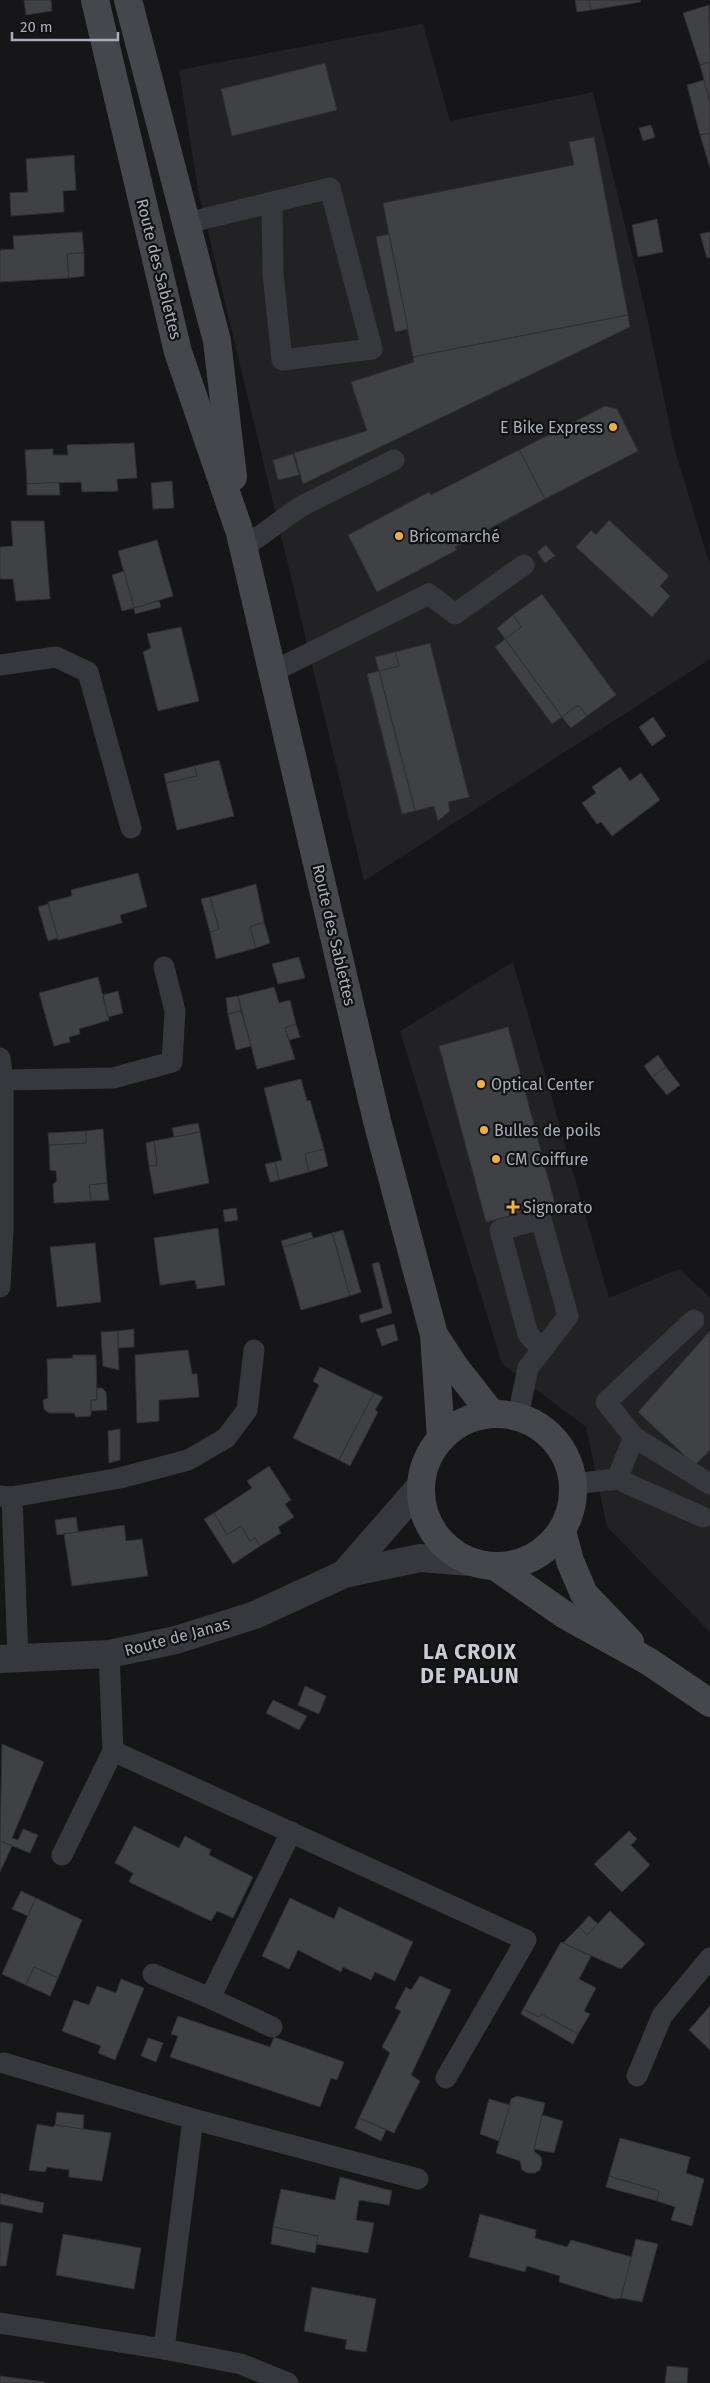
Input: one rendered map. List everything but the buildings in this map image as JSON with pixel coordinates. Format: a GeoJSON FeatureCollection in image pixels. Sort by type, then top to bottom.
{"type":"FeatureCollection","features":[{"type":"Feature","properties":{"kind":"main road","name":"Route des Sablettes"},"geometry":{"type":"LineString","coordinates":[[95,0],[178,352],[242,540]]}},
{"type":"Feature","properties":{"kind":"main road","name":"Route des Sablettes"},"geometry":{"type":"LineString","coordinates":[[128,0],[217,341],[242,540],[377,1121],[434,1334]]}},
{"type":"Feature","properties":{"kind":"main road"},"geometry":{"type":"LineString","coordinates":[[434,1334],[455,1367],[491,1414]]}},
{"type":"Feature","properties":{"kind":"main road"},"geometry":{"type":"LineString","coordinates":[[434,1334],[441,1438]]}},
{"type":"Feature","properties":{"kind":"main road"},"geometry":{"type":"LineString","coordinates":[[484,1564],[515,1564],[534,1557],[550,1546],[562,1531],[573,1501],[573,1484],[568,1462],[556,1441],[539,1426],[518,1416],[491,1414],[464,1421],[441,1438],[426,1460],[420,1488],[424,1511],[434,1533],[450,1550],[484,1564],[565,1615],[648,1661],[710,1703]]}},
{"type":"Feature","properties":{"kind":"main road"},"geometry":{"type":"LineString","coordinates":[[562,1531],[570,1561],[584,1594],[648,1661]]}},
{"type":"Feature","properties":{"kind":"street","name":"Route de Janas"},"geometry":{"type":"LineString","coordinates":[[344,1574],[420,1488]]}},
{"type":"Feature","properties":{"kind":"street","name":"Route de Janas"},"geometry":{"type":"LineString","coordinates":[[9,1658],[108,1654],[176,1640],[255,1615],[344,1574],[420,1558],[484,1564]]}},
{"type":"Feature","properties":{"kind":"lane"},"geometry":{"type":"LineString","coordinates":[[187,223],[330,188],[372,349],[282,360],[273,274],[272,203]]}},
{"type":"Feature","properties":{"kind":"lane"},"geometry":{"type":"LineString","coordinates":[[242,540],[300,507],[394,460]]}},
{"type":"Feature","properties":{"kind":"lane"},"geometry":{"type":"LineString","coordinates":[[272,672],[429,594],[455,614],[524,566]]}},
{"type":"Feature","properties":{"kind":"lane"},"geometry":{"type":"LineString","coordinates":[[0,665],[56,657],[88,672],[130,828]]}},
{"type":"Feature","properties":{"kind":"lane"},"geometry":{"type":"LineString","coordinates":[[3,1080],[113,1078],[172,1062],[174,1011],[164,967]]}},
{"type":"Feature","properties":{"kind":"lane"},"geometry":{"type":"LineString","coordinates":[[0,1058],[3,1080],[0,1287]]}},
{"type":"Feature","properties":{"kind":"lane"},"geometry":{"type":"LineString","coordinates":[[518,1416],[528,1368],[542,1350],[568,1316],[541,1218],[500,1230],[528,1334],[542,1350]]}},
{"type":"Feature","properties":{"kind":"lane"},"geometry":{"type":"LineString","coordinates":[[694,1320],[606,1402],[634,1437],[710,1484]]}},
{"type":"Feature","properties":{"kind":"lane"},"geometry":{"type":"LineString","coordinates":[[9,1658],[6,1496],[120,1478],[188,1460],[226,1438],[246,1410],[254,1350]]}},
{"type":"Feature","properties":{"kind":"lane"},"geometry":{"type":"LineString","coordinates":[[617,1479],[634,1437]]}},
{"type":"Feature","properties":{"kind":"lane"},"geometry":{"type":"LineString","coordinates":[[573,1484],[617,1479],[704,1517]]}},
{"type":"Feature","properties":{"kind":"lane"},"geometry":{"type":"LineString","coordinates":[[62,1855],[113,1751],[108,1654]]}},
{"type":"Feature","properties":{"kind":"lane"},"geometry":{"type":"LineString","coordinates":[[113,1751],[526,1940],[446,2078]]}},
{"type":"Feature","properties":{"kind":"lane"},"geometry":{"type":"LineString","coordinates":[[210,1998],[291,1832]]}},
{"type":"Feature","properties":{"kind":"lane"},"geometry":{"type":"LineString","coordinates":[[637,2076],[662,2016],[710,1958]]}},
{"type":"Feature","properties":{"kind":"lane"},"geometry":{"type":"LineString","coordinates":[[153,1974],[272,2027]]}},
{"type":"Feature","properties":{"kind":"lane"},"geometry":{"type":"LineString","coordinates":[[4,2063],[193,2119],[418,2179]]}},
{"type":"Feature","properties":{"kind":"lane"},"geometry":{"type":"LineString","coordinates":[[164,2349],[193,2119]]}},
{"type":"Feature","properties":{"kind":"lane"},"geometry":{"type":"LineString","coordinates":[[0,2323],[164,2349],[240,2374],[288,2383]]}},
{"type":"Feature","properties":{"kind":"shaded area"},"geometry":{"type":"Polygon","coordinates":[[[423,24],[450,121],[593,92],[647,317],[675,451],[710,565],[710,659],[364,881],[198,190],[179,70],[423,24]]]}},
{"type":"Feature","properties":{"kind":"shaded area"},"geometry":{"type":"Polygon","coordinates":[[[513,962],[609,1298],[679,1269],[710,1297],[710,1632],[607,1527],[586,1427],[502,1364],[400,1031],[513,962]]]}},
{"type":"Feature","properties":{"kind":"place","name":"E Bike Express"},"geometry":{"type":"Point","coordinates":[613,427]}},
{"type":"Feature","properties":{"kind":"place","name":"Bricomarché"},"geometry":{"type":"Point","coordinates":[399,536]}},
{"type":"Feature","properties":{"kind":"place","name":"Optical Center"},"geometry":{"type":"Point","coordinates":[481,1084]}},
{"type":"Feature","properties":{"kind":"place","name":"Bulles de poils"},"geometry":{"type":"Point","coordinates":[484,1130]}},
{"type":"Feature","properties":{"kind":"place","name":"CM Coiffure"},"geometry":{"type":"Point","coordinates":[496,1159]}},
{"type":"Feature","properties":{"kind":"place","name":"Signorato"},"geometry":{"type":"Point","coordinates":[513,1207]}},
{"type":"Feature","properties":{"kind":"district","name":"LA CROIX DE PALUN"},"geometry":{"type":"Point","coordinates":[470,1664]}}]}
